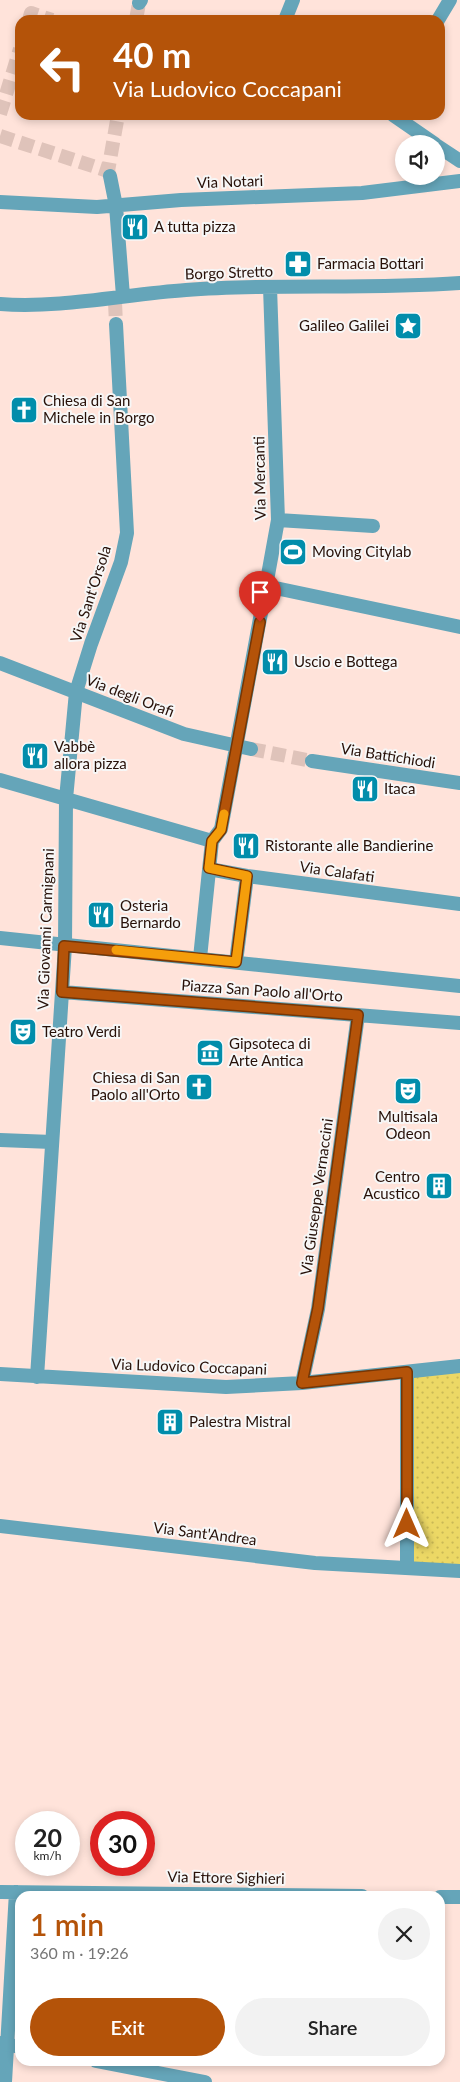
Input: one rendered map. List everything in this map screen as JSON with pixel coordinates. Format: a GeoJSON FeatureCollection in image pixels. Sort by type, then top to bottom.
{"type":"FeatureCollection","features":[{"type":"Feature","properties":{"kind":"street"},"geometry":{"type":"LineString","coordinates":[[287,15],[293,0]]}},
{"type":"Feature","properties":{"kind":"street"},"geometry":{"type":"LineString","coordinates":[[441,15],[450,0]]}},
{"type":"Feature","properties":{"kind":"street"},"geometry":{"type":"LineString","coordinates":[[400,120],[422,135]]}},
{"type":"Feature","properties":{"kind":"street"},"geometry":{"type":"LineString","coordinates":[[445,151],[460,161]]}},
{"type":"Feature","properties":{"kind":"street"},"geometry":{"type":"LineString","coordinates":[[110,176],[116,206],[118,298]]}},
{"type":"Feature","properties":{"kind":"street","name":"Via Notari"},"geometry":{"type":"LineString","coordinates":[[0,202],[116,206],[181,200],[362,193],[460,181]]}},
{"type":"Feature","properties":{"kind":"street","name":"Borgo Stretto"},"geometry":{"type":"LineString","coordinates":[[0,304],[118,298],[186,290],[270,287],[375,288],[460,283]]}},
{"type":"Feature","properties":{"kind":"street","name":"Via Mercanti"},"geometry":{"type":"LineString","coordinates":[[209,868],[212,841],[221,830],[245,748],[266,586],[278,520],[270,287]]}},
{"type":"Feature","properties":{"kind":"street","name":"Via Sant'Orsola"},"geometry":{"type":"LineString","coordinates":[[76,692],[91,644],[121,562],[126,533],[125,476],[116,324]]}},
{"type":"Feature","properties":{"kind":"street"},"geometry":{"type":"LineString","coordinates":[[278,520],[373,526]]}},
{"type":"Feature","properties":{"kind":"street"},"geometry":{"type":"LineString","coordinates":[[266,586],[460,627]]}},
{"type":"Feature","properties":{"kind":"street","name":"Via degli Orafi"},"geometry":{"type":"LineString","coordinates":[[0,663],[184,734],[245,748]]}},
{"type":"Feature","properties":{"kind":"street","name":"Via Giovanni Carmignani"},"geometry":{"type":"LineString","coordinates":[[37,1377],[62,992],[66,799],[76,692]]}},
{"type":"Feature","properties":{"kind":"street","name":"Via Battichiodi"},"geometry":{"type":"LineString","coordinates":[[312,761],[460,783]]}},
{"type":"Feature","properties":{"kind":"street"},"geometry":{"type":"LineString","coordinates":[[0,780],[212,841]]}},
{"type":"Feature","properties":{"kind":"street","name":"Piazza San Paolo all'Orto"},"geometry":{"type":"LineString","coordinates":[[200,958],[209,868]]}},
{"type":"Feature","properties":{"kind":"street","name":"Via Calafati"},"geometry":{"type":"LineString","coordinates":[[209,868],[247,876],[460,904]]}},
{"type":"Feature","properties":{"kind":"street","name":"Piazza San Paolo all'Orto"},"geometry":{"type":"LineString","coordinates":[[236,962],[247,876]]}},
{"type":"Feature","properties":{"kind":"street","name":"Piazza San Paolo all'Orto"},"geometry":{"type":"LineString","coordinates":[[0,938],[460,986]]}},
{"type":"Feature","properties":{"kind":"street","name":"Piazza San Paolo all'Orto"},"geometry":{"type":"LineString","coordinates":[[62,992],[460,1023]]}},
{"type":"Feature","properties":{"kind":"street","name":"Via Giuseppe Vernaccini"},"geometry":{"type":"LineString","coordinates":[[302,1383],[318,1308],[358,1015]]}},
{"type":"Feature","properties":{"kind":"street"},"geometry":{"type":"LineString","coordinates":[[0,1140],[52,1142]]}},
{"type":"Feature","properties":{"kind":"street","name":"Via Ludovico Coccapani"},"geometry":{"type":"LineString","coordinates":[[0,1374],[226,1387],[302,1383],[460,1366]]}},
{"type":"Feature","properties":{"kind":"street"},"geometry":{"type":"LineString","coordinates":[[407,1372],[407,1568]]}},
{"type":"Feature","properties":{"kind":"street","name":"Via Sant'Andrea"},"geometry":{"type":"LineString","coordinates":[[0,1526],[315,1563],[460,1571]]}},
{"type":"Feature","properties":{"kind":"street","name":"Via Ettore Sighieri"},"geometry":{"type":"LineString","coordinates":[[0,1892],[15,1892]]}},
{"type":"Feature","properties":{"kind":"street"},"geometry":{"type":"LineString","coordinates":[[445,1897],[460,1897]]}},
{"type":"Feature","properties":{"kind":"street"},"geometry":{"type":"LineString","coordinates":[[5,2082],[9,2045],[15,1914]]}},
{"type":"Feature","properties":{"kind":"street"},"geometry":{"type":"LineString","coordinates":[[122,2066],[205,2082]]}},
{"type":"Feature","properties":{"kind":"shaded area"},"geometry":{"type":"Polygon","coordinates":[[[460,1366],[460,1571],[407,1568],[407,1372],[460,1366]]]}},
{"type":"Feature","properties":{"kind":"tunnel"},"geometry":{"type":"LineString","coordinates":[[137,15],[139,3]]}},
{"type":"Feature","properties":{"kind":"tunnel"},"geometry":{"type":"LineString","coordinates":[[30,15],[31,13],[37,15]]}},
{"type":"Feature","properties":{"kind":"tunnel"},"geometry":{"type":"LineString","coordinates":[[0,114],[15,65]]}},
{"type":"Feature","properties":{"kind":"tunnel"},"geometry":{"type":"LineString","coordinates":[[110,176],[108,171],[117,120]]}},
{"type":"Feature","properties":{"kind":"tunnel"},"geometry":{"type":"LineString","coordinates":[[0,136],[108,171]]}},
{"type":"Feature","properties":{"kind":"tunnel"},"geometry":{"type":"LineString","coordinates":[[115,302],[116,324]]}},
{"type":"Feature","properties":{"kind":"tunnel"},"geometry":{"type":"LineString","coordinates":[[251,749],[312,761]]}},
{"type":"Feature","properties":{"kind":"slow traffic"},"geometry":{"type":"LineString","coordinates":[[116,950],[236,962],[247,876],[209,868],[212,841],[221,830],[224,814]]}},
{"type":"Feature","properties":{"kind":"place","name":"A tutta pizza"},"geometry":{"type":"Point","coordinates":[135,227]}},
{"type":"Feature","properties":{"kind":"place","name":"Farmacia Bottari"},"geometry":{"type":"Point","coordinates":[298,264]}},
{"type":"Feature","properties":{"kind":"place","name":"Galileo Galilei"},"geometry":{"type":"Point","coordinates":[408,326]}},
{"type":"Feature","properties":{"kind":"place","name":"Chiesa di San Michele in Borgo"},"geometry":{"type":"Point","coordinates":[24,410]}},
{"type":"Feature","properties":{"kind":"place","name":"Moving Citylab"},"geometry":{"type":"Point","coordinates":[293,552]}},
{"type":"Feature","properties":{"kind":"place","name":"Uscio e Bottega"},"geometry":{"type":"Point","coordinates":[275,662]}},
{"type":"Feature","properties":{"kind":"place","name":"Vabbè allora pizza"},"geometry":{"type":"Point","coordinates":[35,756]}},
{"type":"Feature","properties":{"kind":"place","name":"Itaca"},"geometry":{"type":"Point","coordinates":[365,789]}},
{"type":"Feature","properties":{"kind":"place","name":"Ristorante alle Bandierine"},"geometry":{"type":"Point","coordinates":[246,846]}},
{"type":"Feature","properties":{"kind":"place","name":"Osteria Bernardo"},"geometry":{"type":"Point","coordinates":[101,915]}},
{"type":"Feature","properties":{"kind":"place","name":"Teatro Verdi"},"geometry":{"type":"Point","coordinates":[23,1032]}},
{"type":"Feature","properties":{"kind":"place","name":"Gipsoteca di Arte Antica"},"geometry":{"type":"Point","coordinates":[210,1053]}},
{"type":"Feature","properties":{"kind":"place","name":"Chiesa di San Paolo all'Orto"},"geometry":{"type":"Point","coordinates":[199,1087]}},
{"type":"Feature","properties":{"kind":"place","name":"Multisala Odeon"},"geometry":{"type":"Point","coordinates":[408,1091]}},
{"type":"Feature","properties":{"kind":"place","name":"Centro Acustico"},"geometry":{"type":"Point","coordinates":[439,1186]}},
{"type":"Feature","properties":{"kind":"place","name":"Palestra Mistral"},"geometry":{"type":"Point","coordinates":[170,1422]}},
{"type":"Feature","properties":{"kind":"route"},"geometry":{"type":"LineString","coordinates":[[260,622],[221,830],[212,841],[209,868],[247,876],[236,962],[64,946],[62,992],[358,1015],[318,1308],[302,1383],[407,1372],[407,1524]]}}]}
